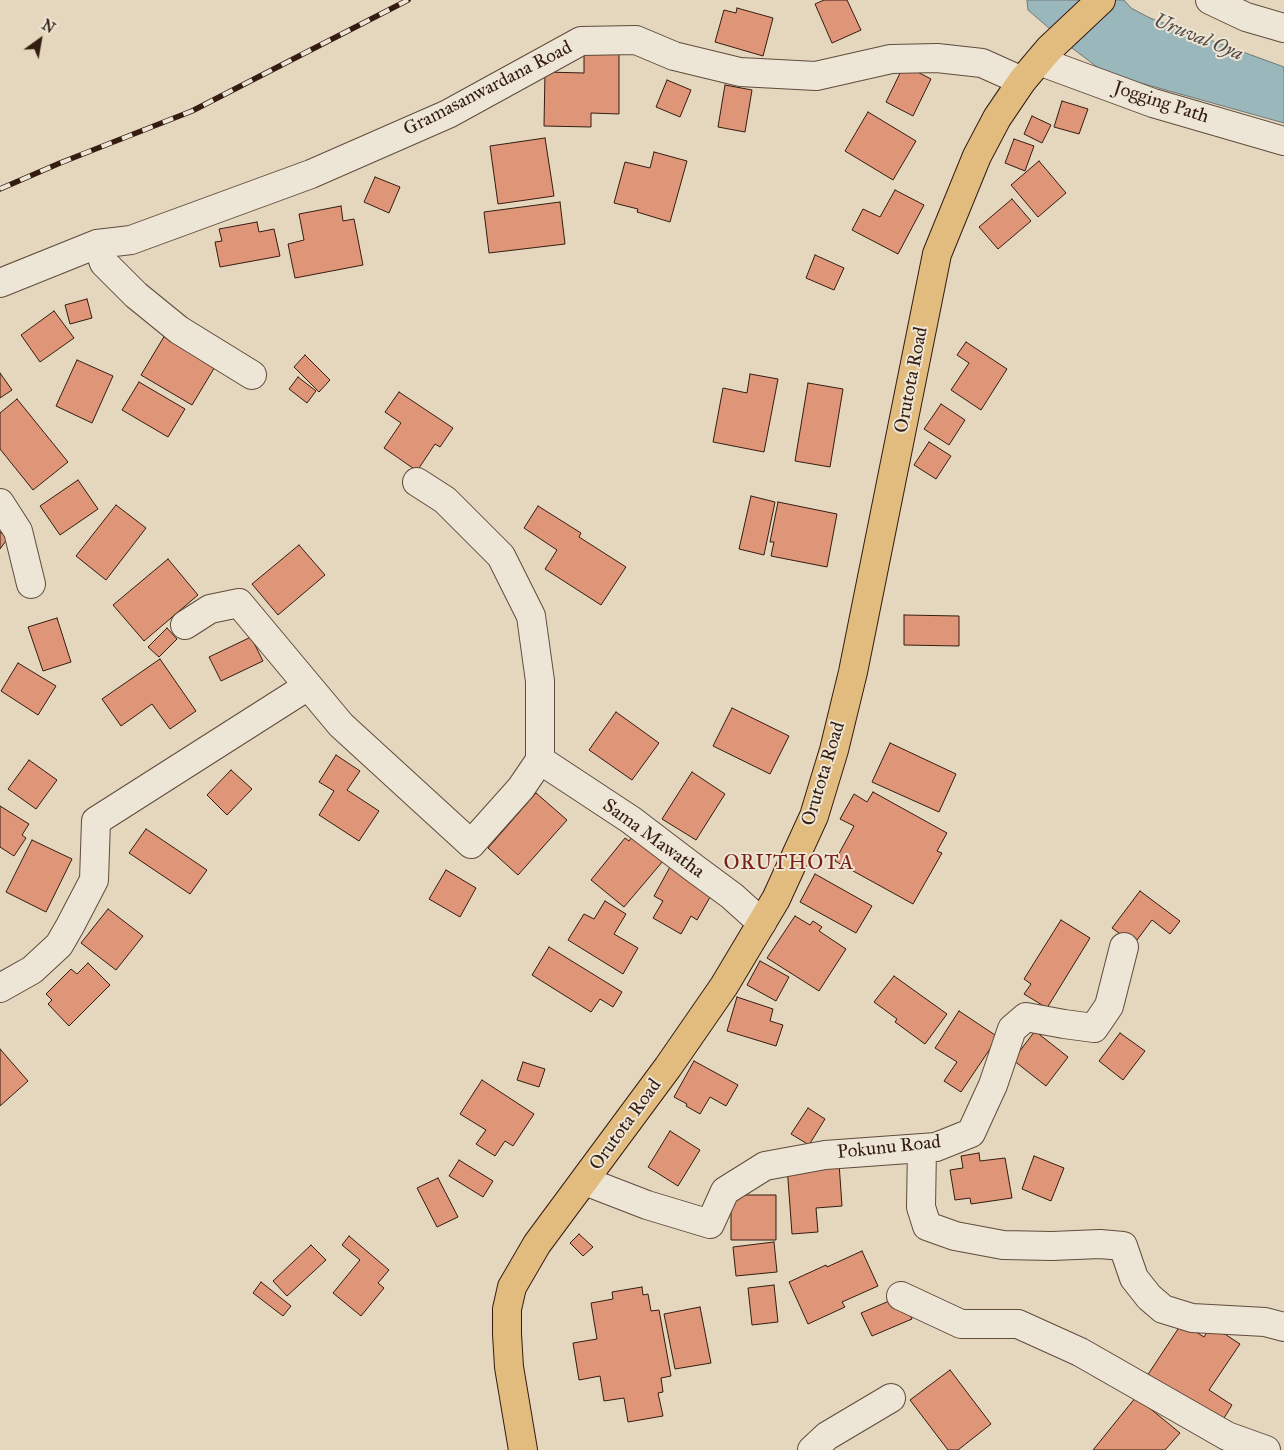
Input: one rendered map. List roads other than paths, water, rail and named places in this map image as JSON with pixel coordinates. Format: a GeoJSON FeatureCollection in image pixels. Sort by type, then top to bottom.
{"type":"FeatureCollection","features":[{"type":"Feature","properties":{"kind":"main road","name":"Orutota Road"},"geometry":{"type":"LineString","coordinates":[[523,1450],[510,1367],[507,1334],[507,1309],[512,1287],[537,1244],[668,1068],[724,986],[776,899],[814,816],[834,750],[853,672],[937,254],[977,156],[997,118],[1022,81],[1044,55],[1102,0]]}},
{"type":"Feature","properties":{"kind":"street"},"geometry":{"type":"LineString","coordinates":[[1210,0],[1246,17],[1284,28]]}},
{"type":"Feature","properties":{"kind":"street","name":"Gramasanwardana Road"},"geometry":{"type":"LineString","coordinates":[[0,283],[97,244],[131,240],[311,174],[448,114],[581,41],[636,40],[674,56],[740,72],[816,76],[891,59],[937,58],[982,64],[1022,81]]}},
{"type":"Feature","properties":{"kind":"street","name":"Jogging Path"},"geometry":{"type":"LineString","coordinates":[[1044,55],[1153,103],[1284,141]]}},
{"type":"Feature","properties":{"kind":"street"},"geometry":{"type":"LineString","coordinates":[[97,244],[104,263],[136,295],[179,330],[252,375]]}},
{"type":"Feature","properties":{"kind":"street"},"geometry":{"type":"LineString","coordinates":[[185,625],[210,609],[239,603],[342,725],[471,844],[521,788],[540,760],[540,681],[531,616],[501,556],[445,500],[416,482]]}},
{"type":"Feature","properties":{"kind":"street"},"geometry":{"type":"LineString","coordinates":[[0,503],[18,531],[31,584]]}},
{"type":"Feature","properties":{"kind":"street"},"geometry":{"type":"LineString","coordinates":[[0,988],[32,970],[59,945],[70,926],[94,880],[96,821],[308,686]]}},
{"type":"Feature","properties":{"kind":"street","name":"Sama Mawatha"},"geometry":{"type":"LineString","coordinates":[[540,760],[631,820],[732,896],[762,923]]}},
{"type":"Feature","properties":{"kind":"street","name":"Pokunu Road"},"geometry":{"type":"LineString","coordinates":[[585,1181],[647,1205],[710,1224],[725,1190],[765,1166],[825,1155],[936,1147],[971,1133],[993,1085],[1012,1029],[1026,1017],[1094,1028],[1109,1006],[1124,947]]}},
{"type":"Feature","properties":{"kind":"street"},"geometry":{"type":"LineString","coordinates":[[922,1148],[921,1207],[927,1226],[955,1236],[1003,1245],[1052,1246],[1100,1244],[1123,1246],[1134,1278],[1149,1297],[1163,1309],[1192,1318],[1265,1322],[1284,1327]]}},
{"type":"Feature","properties":{"kind":"street"},"geometry":{"type":"LineString","coordinates":[[901,1296],[960,1324],[1018,1324],[1080,1352],[1227,1436],[1266,1450]]}},
{"type":"Feature","properties":{"kind":"street"},"geometry":{"type":"LineString","coordinates":[[812,1450],[827,1436],[891,1398]]}},
{"type":"Feature","properties":{"kind":"water","name":"Uruval Oya"},"geometry":{"type":"Polygon","coordinates":[[[1027,0],[1124,0],[1131,8],[1150,18],[1284,67],[1284,123],[1105,73],[1072,48],[1028,10],[1027,0]]]}},
{"type":"Feature","properties":{"kind":"railway"},"geometry":{"type":"LineString","coordinates":[[0,189],[60,163],[192,111],[408,0]]}},
{"type":"Feature","properties":{"kind":"district","name":"ORUTHOTA"},"geometry":{"type":"Point","coordinates":[789,864]}}]}
